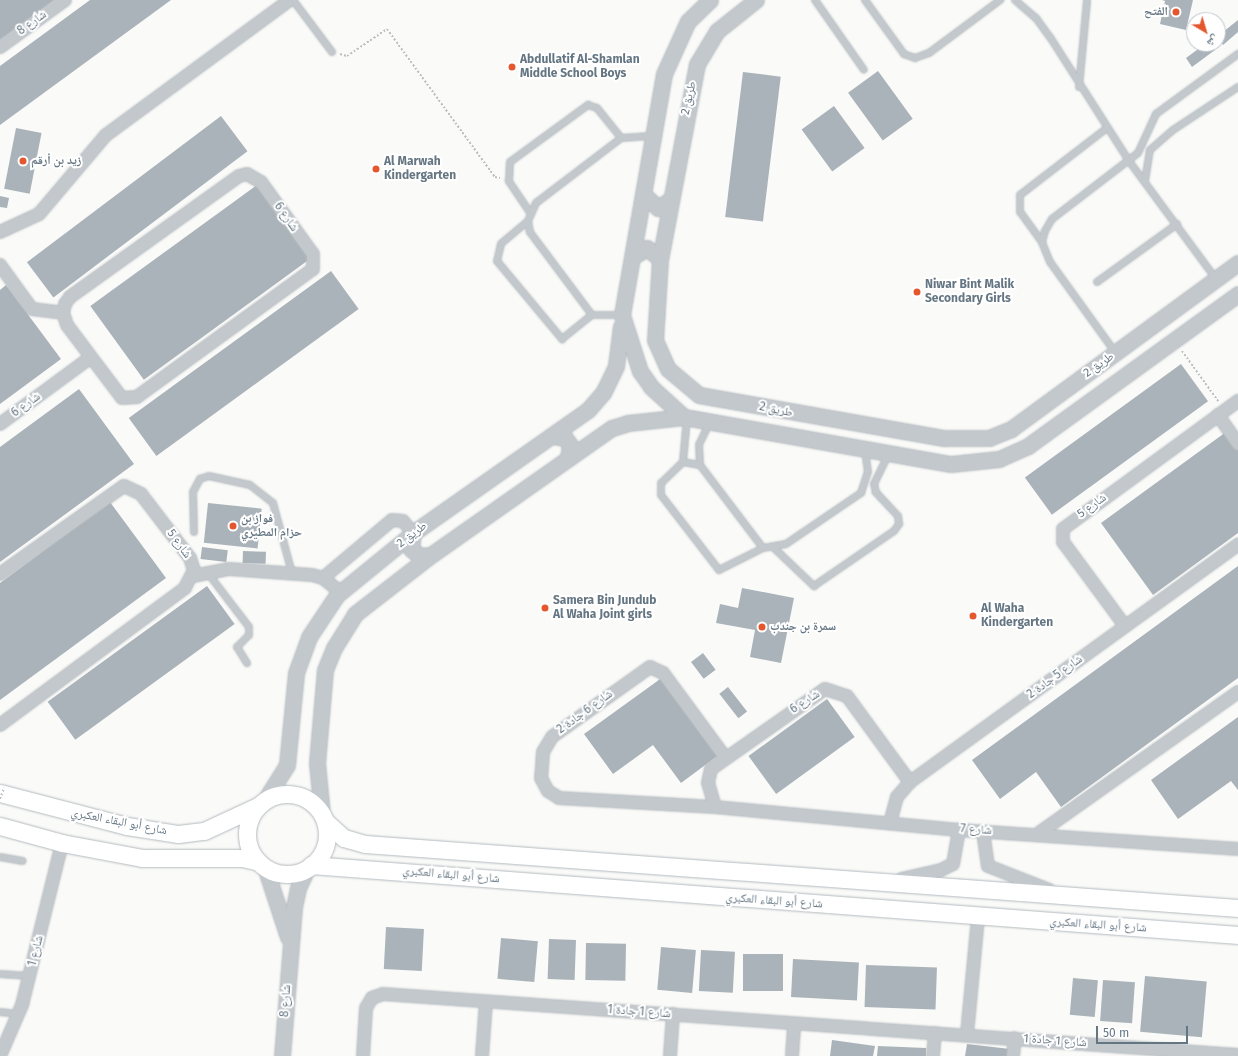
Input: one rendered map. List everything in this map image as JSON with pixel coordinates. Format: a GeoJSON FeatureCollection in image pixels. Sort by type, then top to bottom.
{"type":"FeatureCollection","features":[{"type":"Feature","properties":{"kind":"main road","name":"شارع أبو البقاء العكبري"},"geometry":{"type":"LineString","coordinates":[[2,790],[119,824],[178,834],[204,831],[262,803]]}},
{"type":"Feature","properties":{"kind":"main road"},"geometry":{"type":"LineString","coordinates":[[0,826],[62,843],[142,858],[242,858],[286,874],[309,867],[326,843],[324,818],[309,800],[298,795],[275,795],[262,803],[247,833],[249,845],[262,865]]}},
{"type":"Feature","properties":{"kind":"main road","name":"شارع أبو البقاء العكبري"},"geometry":{"type":"LineString","coordinates":[[324,818],[344,838],[365,844],[832,880],[895,881],[1238,908]]}},
{"type":"Feature","properties":{"kind":"main road","name":"شارع أبو البقاء العكبري"},"geometry":{"type":"LineString","coordinates":[[309,867],[1238,935]]}},
{"type":"Feature","properties":{"kind":"main road"},"geometry":{"type":"LineString","coordinates":[[694,895],[691,884],[698,878],[809,884],[832,880]]}},
{"type":"Feature","properties":{"kind":"main road"},"geometry":{"type":"LineString","coordinates":[[1188,931],[1205,924],[1238,926]]}},
{"type":"Feature","properties":{"kind":"street","name":"شارع 8"},"geometry":{"type":"LineString","coordinates":[[0,47],[65,0]]}},
{"type":"Feature","properties":{"kind":"street"},"geometry":{"type":"LineString","coordinates":[[0,232],[39,214],[106,135],[292,0]]}},
{"type":"Feature","properties":{"kind":"street","name":"طريق 2"},"geometry":{"type":"LineString","coordinates":[[262,803],[287,765],[296,673],[309,637],[340,592],[413,533],[588,410],[604,393],[616,366],[622,315],[634,256],[644,194],[651,136],[664,74],[674,46],[688,21],[710,0]]}},
{"type":"Feature","properties":{"kind":"street","name":"طريق 2"},"geometry":{"type":"LineString","coordinates":[[749,3],[716,31],[696,64],[660,259],[655,340],[668,369],[699,394],[824,419],[944,438],[981,439],[1010,429],[1238,263]]}},
{"type":"Feature","properties":{"kind":"street","name":"شارع 6"},"geometry":{"type":"LineString","coordinates":[[247,174],[261,182],[312,254],[315,265],[310,274],[132,399],[127,401],[117,394],[90,358],[67,325],[63,312],[70,297],[247,174]]}},
{"type":"Feature","properties":{"kind":"street"},"geometry":{"type":"LineString","coordinates":[[644,194],[658,208],[670,200]]}},
{"type":"Feature","properties":{"kind":"street"},"geometry":{"type":"LineString","coordinates":[[634,256],[647,248],[660,259]]}},
{"type":"Feature","properties":{"kind":"street"},"geometry":{"type":"LineString","coordinates":[[0,265],[32,309],[63,312]]}},
{"type":"Feature","properties":{"kind":"street","name":"طريق 2"},"geometry":{"type":"LineString","coordinates":[[324,818],[317,763],[325,670],[334,648],[355,614],[370,599],[612,428],[628,423],[686,417],[757,432],[865,450],[890,452],[951,464],[976,464],[1028,446],[1238,294]]}},
{"type":"Feature","properties":{"kind":"street","name":"طريق 2"},"geometry":{"type":"LineString","coordinates":[[622,315],[640,371],[651,387],[686,417]]}},
{"type":"Feature","properties":{"kind":"street","name":"شارع 6"},"geometry":{"type":"LineString","coordinates":[[0,424],[90,358]]}},
{"type":"Feature","properties":{"kind":"street"},"geometry":{"type":"LineString","coordinates":[[1028,446],[1029,439],[1055,414],[1051,400]]}},
{"type":"Feature","properties":{"kind":"street","name":"شارع 5"},"geometry":{"type":"LineString","coordinates":[[1126,626],[1063,542],[1063,529],[1238,401]]}},
{"type":"Feature","properties":{"kind":"street"},"geometry":{"type":"LineString","coordinates":[[757,432],[771,422],[772,417],[764,407]]}},
{"type":"Feature","properties":{"kind":"street"},"geometry":{"type":"LineString","coordinates":[[1221,413],[1238,444]]}},
{"type":"Feature","properties":{"kind":"street"},"geometry":{"type":"LineString","coordinates":[[817,442],[810,432],[812,427],[824,419]]}},
{"type":"Feature","properties":{"kind":"street"},"geometry":{"type":"LineString","coordinates":[[553,436],[565,438],[570,445],[568,458]]}},
{"type":"Feature","properties":{"kind":"street","name":"شارع 5"},"geometry":{"type":"LineString","coordinates":[[0,574],[124,486],[142,494],[190,558],[193,576]]}},
{"type":"Feature","properties":{"kind":"street"},"geometry":{"type":"LineString","coordinates":[[323,578],[392,520],[403,521],[413,533],[411,549],[420,556],[431,555]]}},
{"type":"Feature","properties":{"kind":"street","name":"شارع 5 جادة 2"},"geometry":{"type":"LineString","coordinates":[[890,823],[897,797],[910,782],[1238,544]]}},
{"type":"Feature","properties":{"kind":"street"},"geometry":{"type":"LineString","coordinates":[[0,725],[185,588],[193,576],[207,572],[229,569],[292,573],[323,578],[340,592]]}},
{"type":"Feature","properties":{"kind":"street","name":"شارع 6 جادة 2"},"geometry":{"type":"LineString","coordinates":[[715,807],[559,798],[544,785],[541,764],[546,746],[560,730],[650,667],[663,673],[725,757]]}},
{"type":"Feature","properties":{"kind":"street","name":"شارع 6"},"geometry":{"type":"LineString","coordinates":[[715,807],[708,775],[725,757],[818,692],[830,689],[847,696],[910,782]]}},
{"type":"Feature","properties":{"kind":"street"},"geometry":{"type":"LineString","coordinates":[[1039,834],[1238,692]]}},
{"type":"Feature","properties":{"kind":"street","name":"شارع 7"},"geometry":{"type":"LineString","coordinates":[[715,807],[959,830],[1235,846]]}},
{"type":"Feature","properties":{"kind":"street"},"geometry":{"type":"LineString","coordinates":[[895,881],[941,870],[952,864],[959,830]]}},
{"type":"Feature","properties":{"kind":"street"},"geometry":{"type":"LineString","coordinates":[[983,831],[988,866],[1060,894]]}},
{"type":"Feature","properties":{"kind":"street","name":"شارع 1"},"geometry":{"type":"LineString","coordinates":[[0,1056],[19,1014],[30,976],[62,843]]}},
{"type":"Feature","properties":{"kind":"street","name":"شارع 8"},"geometry":{"type":"LineString","coordinates":[[262,865],[290,945]]}},
{"type":"Feature","properties":{"kind":"street","name":"شارع 8"},"geometry":{"type":"LineString","coordinates":[[282,1056],[290,945],[298,888],[309,867]]}},
{"type":"Feature","properties":{"kind":"street"},"geometry":{"type":"LineString","coordinates":[[967,1034],[978,917]]}},
{"type":"Feature","properties":{"kind":"street","name":"شارع 1 جادة 1"},"geometry":{"type":"LineString","coordinates":[[362,1056],[366,1008],[377,995],[673,1014],[794,1024],[967,1034],[1147,1052],[1238,1055]]}},
{"type":"Feature","properties":{"kind":"street"},"geometry":{"type":"LineString","coordinates":[[482,1056],[486,1002]]}},
{"type":"Feature","properties":{"kind":"street"},"geometry":{"type":"LineString","coordinates":[[670,1056],[673,1014]]}},
{"type":"Feature","properties":{"kind":"street"},"geometry":{"type":"LineString","coordinates":[[792,1056],[794,1024]]}},
{"type":"Feature","properties":{"kind":"street"},"geometry":{"type":"LineString","coordinates":[[933,1056],[935,1033]]}},
{"type":"Feature","properties":{"kind":"street"},"geometry":{"type":"LineString","coordinates":[[1013,1056],[1015,1038]]}},
{"type":"Feature","properties":{"kind":"lane"},"geometry":{"type":"LineString","coordinates":[[292,0],[332,52]]}},
{"type":"Feature","properties":{"kind":"lane"},"geometry":{"type":"LineString","coordinates":[[815,0],[864,70]]}},
{"type":"Feature","properties":{"kind":"lane"},"geometry":{"type":"LineString","coordinates":[[865,0],[904,54],[915,58],[929,54],[1000,0]]}},
{"type":"Feature","properties":{"kind":"lane"},"geometry":{"type":"LineString","coordinates":[[1015,0],[1036,18],[1079,87],[1129,161],[1177,224],[1216,279]]}},
{"type":"Feature","properties":{"kind":"lane"},"geometry":{"type":"LineString","coordinates":[[1079,87],[1087,0]]}},
{"type":"Feature","properties":{"kind":"lane"},"geometry":{"type":"LineString","coordinates":[[1042,242],[1052,219],[1129,161],[1142,148],[1156,114],[1238,54]]}},
{"type":"Feature","properties":{"kind":"lane"},"geometry":{"type":"LineString","coordinates":[[1145,181],[1150,150],[1172,130],[1238,87]]}},
{"type":"Feature","properties":{"kind":"lane"},"geometry":{"type":"LineString","coordinates":[[531,214],[508,181],[510,162],[588,105],[597,108],[621,138]]}},
{"type":"Feature","properties":{"kind":"lane"},"geometry":{"type":"LineString","coordinates":[[1107,128],[1020,195],[1020,212],[1042,242],[1050,262],[1116,353]]}},
{"type":"Feature","properties":{"kind":"lane"},"geometry":{"type":"LineString","coordinates":[[622,315],[592,315],[562,339],[497,261],[501,244],[528,221],[536,203],[621,138],[651,136]]}},
{"type":"Feature","properties":{"kind":"lane"},"geometry":{"type":"LineString","coordinates":[[528,221],[530,232],[592,315]]}},
{"type":"Feature","properties":{"kind":"lane"},"geometry":{"type":"LineString","coordinates":[[1097,282],[1177,224]]}},
{"type":"Feature","properties":{"kind":"lane"},"geometry":{"type":"LineString","coordinates":[[686,417],[683,462],[660,483],[661,495],[715,566],[725,569],[748,552],[786,544],[861,493],[876,492]]}},
{"type":"Feature","properties":{"kind":"lane"},"geometry":{"type":"LineString","coordinates":[[710,422],[699,445],[700,465],[763,548]]}},
{"type":"Feature","properties":{"kind":"lane"},"geometry":{"type":"LineString","coordinates":[[861,493],[868,472],[865,450]]}},
{"type":"Feature","properties":{"kind":"lane"},"geometry":{"type":"LineString","coordinates":[[773,547],[806,581],[820,584],[899,524],[898,516],[876,492],[877,477],[890,452]]}},
{"type":"Feature","properties":{"kind":"lane"},"geometry":{"type":"LineString","coordinates":[[683,462],[700,465]]}},
{"type":"Feature","properties":{"kind":"lane"},"geometry":{"type":"LineString","coordinates":[[194,532],[193,492],[200,479],[209,476],[250,484],[273,503],[292,573]]}},
{"type":"Feature","properties":{"kind":"lane"},"geometry":{"type":"LineString","coordinates":[[207,572],[249,627],[249,636],[237,647],[247,663]]}},
{"type":"Feature","properties":{"kind":"lane"},"geometry":{"type":"LineString","coordinates":[[0,857],[23,861]]}},
{"type":"Feature","properties":{"kind":"lane"},"geometry":{"type":"LineString","coordinates":[[0,974],[30,976]]}},
{"type":"Feature","properties":{"kind":"lane"},"geometry":{"type":"LineString","coordinates":[[0,1012],[19,1014]]}},
{"type":"Feature","properties":{"kind":"path"},"geometry":{"type":"LineString","coordinates":[[332,52],[348,56],[387,29],[495,177],[508,181]]}},
{"type":"Feature","properties":{"kind":"path"},"geometry":{"type":"LineString","coordinates":[[1174,340],[1221,413]]}},
{"type":"Feature","properties":{"kind":"path"},"geometry":{"type":"LineString","coordinates":[[0,799],[2,790]]}},
{"type":"Feature","properties":{"kind":"building"},"geometry":{"type":"Polygon","coordinates":[[[0,0],[54,0],[0,40],[0,0]]]}},
{"type":"Feature","properties":{"kind":"building"},"geometry":{"type":"Polygon","coordinates":[[[90,0],[171,0],[0,125],[0,66],[90,0]]]}},
{"type":"Feature","properties":{"kind":"building","name":"الفتح"},"geometry":{"type":"Polygon","coordinates":[[[1162,0],[1193,0],[1190,12],[1186,12],[1186,30],[1160,24],[1165,1],[1162,0]]]}},
{"type":"Feature","properties":{"kind":"building"},"geometry":{"type":"Polygon","coordinates":[[[1238,20],[1238,32],[1226,42],[1226,30],[1238,20]]]}},
{"type":"Feature","properties":{"kind":"building"},"geometry":{"type":"Polygon","coordinates":[[[1194,52],[1212,52],[1192,67],[1186,58],[1194,52]]]}},
{"type":"Feature","properties":{"kind":"building"},"geometry":{"type":"Polygon","coordinates":[[[878,71],[913,119],[883,140],[848,93],[878,71]]]}},
{"type":"Feature","properties":{"kind":"building"},"geometry":{"type":"Polygon","coordinates":[[[743,72],[781,77],[763,222],[725,217],[743,72]]]}},
{"type":"Feature","properties":{"kind":"building"},"geometry":{"type":"Polygon","coordinates":[[[834,106],[865,148],[832,172],[802,130],[834,106]]]}},
{"type":"Feature","properties":{"kind":"building"},"geometry":{"type":"Polygon","coordinates":[[[221,116],[247,151],[53,297],[27,262],[221,116]]]}},
{"type":"Feature","properties":{"kind":"building","name":"زيد بن أرقم"},"geometry":{"type":"Polygon","coordinates":[[[16,128],[42,133],[30,194],[4,189],[16,128]]]}},
{"type":"Feature","properties":{"kind":"building"},"geometry":{"type":"Polygon","coordinates":[[[257,185],[310,259],[144,380],[90,306],[257,185]]]}},
{"type":"Feature","properties":{"kind":"building"},"geometry":{"type":"Polygon","coordinates":[[[0,196],[9,198],[7,208],[0,207],[0,196]]]}},
{"type":"Feature","properties":{"kind":"building"},"geometry":{"type":"Polygon","coordinates":[[[331,271],[359,309],[156,456],[129,418],[331,271]]]}},
{"type":"Feature","properties":{"kind":"building"},"geometry":{"type":"Polygon","coordinates":[[[6,285],[61,359],[0,404],[0,290],[6,285]]]}},
{"type":"Feature","properties":{"kind":"building"},"geometry":{"type":"Polygon","coordinates":[[[1181,364],[1208,401],[1052,515],[1025,477],[1181,364]]]}},
{"type":"Feature","properties":{"kind":"building"},"geometry":{"type":"Polygon","coordinates":[[[79,389],[134,464],[0,562],[0,447],[79,389]]]}},
{"type":"Feature","properties":{"kind":"building"},"geometry":{"type":"Polygon","coordinates":[[[1226,432],[1238,447],[1238,533],[1153,595],[1101,523],[1226,432]]]}},
{"type":"Feature","properties":{"kind":"building"},"geometry":{"type":"Polygon","coordinates":[[[110,502],[166,578],[0,700],[0,583],[110,502]]]}},
{"type":"Feature","properties":{"kind":"building","name":"فواز بن حزام المطيري"},"geometry":{"type":"Polygon","coordinates":[[[208,503],[262,509],[258,548],[204,543],[208,503]]]}},
{"type":"Feature","properties":{"kind":"building"},"geometry":{"type":"Polygon","coordinates":[[[202,547],[228,550],[226,562],[201,559],[202,547]]]}},
{"type":"Feature","properties":{"kind":"building"},"geometry":{"type":"Polygon","coordinates":[[[243,551],[266,552],[266,564],[243,563],[243,551]]]}},
{"type":"Feature","properties":{"kind":"building"},"geometry":{"type":"Polygon","coordinates":[[[1238,566],[1238,678],[1061,807],[1036,772],[1000,799],[972,760],[1238,566]]]}},
{"type":"Feature","properties":{"kind":"building"},"geometry":{"type":"Polygon","coordinates":[[[207,586],[235,624],[75,740],[48,702],[207,586]]]}},
{"type":"Feature","properties":{"kind":"building","name":"سمرة بن جندب"},"geometry":{"type":"Polygon","coordinates":[[[742,588],[794,598],[781,663],[750,657],[755,630],[716,623],[720,604],[738,608],[742,588]]]}},
{"type":"Feature","properties":{"kind":"building"},"geometry":{"type":"Polygon","coordinates":[[[703,653],[716,670],[704,679],[691,662],[703,653]]]}},
{"type":"Feature","properties":{"kind":"building"},"geometry":{"type":"Polygon","coordinates":[[[663,677],[720,754],[681,783],[653,745],[613,774],[584,734],[663,677]]]}},
{"type":"Feature","properties":{"kind":"building"},"geometry":{"type":"Polygon","coordinates":[[[728,687],[747,711],[738,718],[719,694],[728,687]]]}},
{"type":"Feature","properties":{"kind":"building"},"geometry":{"type":"Polygon","coordinates":[[[827,699],[855,737],[776,794],[749,756],[827,699]]]}},
{"type":"Feature","properties":{"kind":"building"},"geometry":{"type":"Polygon","coordinates":[[[1238,717],[1238,790],[1231,781],[1178,819],[1151,780],[1238,717]]]}},
{"type":"Feature","properties":{"kind":"building"},"geometry":{"type":"Polygon","coordinates":[[[386,927],[424,929],[422,971],[384,969],[386,927]]]}},
{"type":"Feature","properties":{"kind":"building"},"geometry":{"type":"Polygon","coordinates":[[[501,938],[538,941],[534,982],[497,979],[501,938]]]}},
{"type":"Feature","properties":{"kind":"building"},"geometry":{"type":"Polygon","coordinates":[[[549,939],[576,940],[575,980],[548,979],[549,939]]]}},
{"type":"Feature","properties":{"kind":"building"},"geometry":{"type":"Polygon","coordinates":[[[586,943],[626,944],[625,981],[585,980],[586,943]]]}},
{"type":"Feature","properties":{"kind":"building"},"geometry":{"type":"Polygon","coordinates":[[[661,947],[696,950],[692,993],[657,990],[661,947]]]}},
{"type":"Feature","properties":{"kind":"building"},"geometry":{"type":"Polygon","coordinates":[[[701,950],[735,952],[733,993],[699,991],[701,950]]]}},
{"type":"Feature","properties":{"kind":"building"},"geometry":{"type":"Polygon","coordinates":[[[743,954],[783,954],[783,991],[743,991],[743,954]]]}},
{"type":"Feature","properties":{"kind":"building"},"geometry":{"type":"Polygon","coordinates":[[[793,959],[859,962],[857,1000],[791,997],[793,959]]]}},
{"type":"Feature","properties":{"kind":"building"},"geometry":{"type":"Polygon","coordinates":[[[866,965],[937,967],[935,1009],[865,1007],[866,965]]]}},
{"type":"Feature","properties":{"kind":"building"},"geometry":{"type":"Polygon","coordinates":[[[1145,976],[1207,981],[1202,1037],[1140,1032],[1145,976]]]}},
{"type":"Feature","properties":{"kind":"building"},"geometry":{"type":"Polygon","coordinates":[[[1073,978],[1098,980],[1095,1017],[1070,1015],[1073,978]]]}},
{"type":"Feature","properties":{"kind":"building"},"geometry":{"type":"Polygon","coordinates":[[[1103,980],[1135,982],[1132,1023],[1100,1021],[1103,980]]]}},
{"type":"Feature","properties":{"kind":"building"},"geometry":{"type":"Polygon","coordinates":[[[832,1040],[875,1046],[873,1056],[830,1056],[832,1040]]]}},
{"type":"Feature","properties":{"kind":"building"},"geometry":{"type":"Polygon","coordinates":[[[967,1044],[1010,1049],[1009,1056],[965,1056],[967,1044]]]}},
{"type":"Feature","properties":{"kind":"building"},"geometry":{"type":"Polygon","coordinates":[[[878,1046],[926,1048],[926,1056],[877,1056],[878,1046]]]}},
{"type":"Feature","properties":{"kind":"place","name":"الفتح"},"geometry":{"type":"Point","coordinates":[1176,12]}},
{"type":"Feature","properties":{"kind":"place","name":"Abdullatif Al-Shamlan Middle School Boys"},"geometry":{"type":"Point","coordinates":[512,67]}},
{"type":"Feature","properties":{"kind":"place","name":"زيد بن أرقم"},"geometry":{"type":"Point","coordinates":[23,161]}},
{"type":"Feature","properties":{"kind":"place","name":"Al Marwah Kindergarten"},"geometry":{"type":"Point","coordinates":[376,169]}},
{"type":"Feature","properties":{"kind":"place","name":"Niwar Bint Malik Secondary Girls"},"geometry":{"type":"Point","coordinates":[917,292]}},
{"type":"Feature","properties":{"kind":"place","name":"فواز بن حزام المطيري"},"geometry":{"type":"Point","coordinates":[233,526]}},
{"type":"Feature","properties":{"kind":"place","name":"Samera Bin Jundub Al Waha Joint girls"},"geometry":{"type":"Point","coordinates":[545,608]}},
{"type":"Feature","properties":{"kind":"place","name":"Al Waha Kindergarten"},"geometry":{"type":"Point","coordinates":[973,616]}},
{"type":"Feature","properties":{"kind":"place","name":"سمرة بن جندب"},"geometry":{"type":"Point","coordinates":[762,627]}}]}
